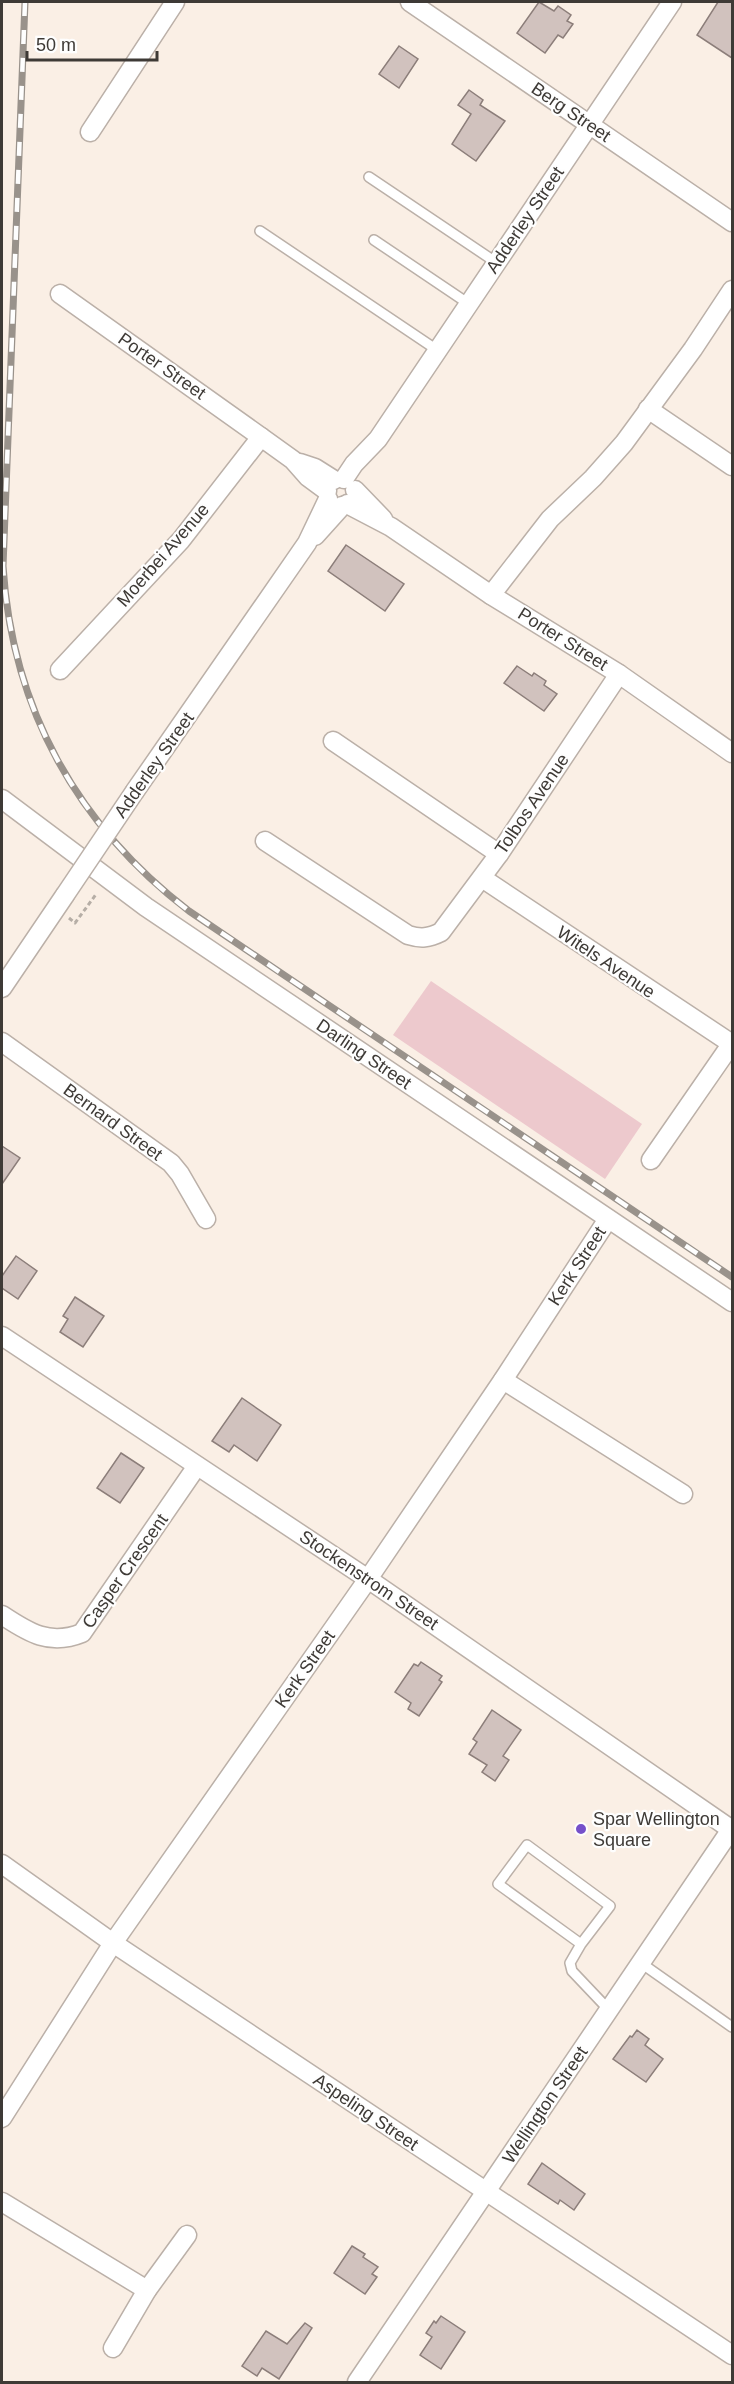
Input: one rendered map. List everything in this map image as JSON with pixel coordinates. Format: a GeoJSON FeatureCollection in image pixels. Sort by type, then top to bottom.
{"type":"FeatureCollection","features":[{"type":"Feature","properties":{"kind":"street"},"geometry":{"type":"LineString","coordinates":[[90,132],[175,2]]}},
{"type":"Feature","properties":{"kind":"street","name":"Berg Street"},"geometry":{"type":"LineString","coordinates":[[410,2],[732,222]]}},
{"type":"Feature","properties":{"kind":"street","name":"Adderley Street"},"geometry":{"type":"LineString","coordinates":[[2,988],[307,543],[341,492],[354,464],[378,439],[672,2]]}},
{"type":"Feature","properties":{"kind":"street"},"geometry":{"type":"LineString","coordinates":[[491,595],[550,519],[593,478],[648,409],[732,290]]}},
{"type":"Feature","properties":{"kind":"street","name":"Porter Street"},"geometry":{"type":"LineString","coordinates":[[60,294],[293,460],[308,477],[341,492],[491,595],[619,674],[732,753]]}},
{"type":"Feature","properties":{"kind":"street"},"geometry":{"type":"LineString","coordinates":[[648,409],[732,466]]}},
{"type":"Feature","properties":{"kind":"street","name":"Moerbei Avenue"},"geometry":{"type":"LineString","coordinates":[[60,670],[181,540],[261,437]]}},
{"type":"Feature","properties":{"kind":"street","name":"Tolbos Avenue"},"geometry":{"type":"LineString","coordinates":[[265,840],[408,935],[424,938],[441,932],[499,854],[619,674]]}},
{"type":"Feature","properties":{"kind":"street"},"geometry":{"type":"LineString","coordinates":[[333,741],[499,854]]}},
{"type":"Feature","properties":{"kind":"street","name":"Darling Street"},"geometry":{"type":"LineString","coordinates":[[2,799],[146,907],[732,1302]]}},
{"type":"Feature","properties":{"kind":"street","name":"Witels Avenue"},"geometry":{"type":"LineString","coordinates":[[482,878],[732,1043]]}},
{"type":"Feature","properties":{"kind":"street","name":"Bernard Street"},"geometry":{"type":"LineString","coordinates":[[2,1042],[171,1163],[180,1174],[206,1219]]}},
{"type":"Feature","properties":{"kind":"street"},"geometry":{"type":"LineString","coordinates":[[651,1160],[732,1043]]}},
{"type":"Feature","properties":{"kind":"street","name":"Kerk Street"},"geometry":{"type":"LineString","coordinates":[[2,2118],[113,1943],[368,1579],[503,1380],[608,1219]]}},
{"type":"Feature","properties":{"kind":"street","name":"Stockenstrom Street"},"geometry":{"type":"LineString","coordinates":[[3,1339],[368,1579],[732,1829]]}},
{"type":"Feature","properties":{"kind":"street"},"geometry":{"type":"LineString","coordinates":[[503,1380],[683,1494]]}},
{"type":"Feature","properties":{"kind":"street","name":"Casper Crescent"},"geometry":{"type":"LineString","coordinates":[[2,1616],[33,1634],[54,1640],[82,1633],[197,1466]]}},
{"type":"Feature","properties":{"kind":"street","name":"Wellington Street"},"geometry":{"type":"LineString","coordinates":[[357,2382],[732,1829]]}},
{"type":"Feature","properties":{"kind":"street","name":"Aspeling Street"},"geometry":{"type":"LineString","coordinates":[[5,1873],[732,2355]]}},
{"type":"Feature","properties":{"kind":"street"},"geometry":{"type":"LineString","coordinates":[[2,2202],[147,2290]]}},
{"type":"Feature","properties":{"kind":"street"},"geometry":{"type":"LineString","coordinates":[[113,2348],[147,2290],[187,2235]]}},
{"type":"Feature","properties":{"kind":"lane"},"geometry":{"type":"LineString","coordinates":[[369,177],[497,263]]}},
{"type":"Feature","properties":{"kind":"lane"},"geometry":{"type":"LineString","coordinates":[[260,231],[437,350]]}},
{"type":"Feature","properties":{"kind":"lane"},"geometry":{"type":"LineString","coordinates":[[374,240],[469,304]]}},
{"type":"Feature","properties":{"kind":"lane"},"geometry":{"type":"LineString","coordinates":[[581,1944],[498,1884],[527,1845],[610,1906],[581,1944],[570,1963],[572,1971],[609,2010]]}},
{"type":"Feature","properties":{"kind":"lane"},"geometry":{"type":"LineString","coordinates":[[641,1963],[732,2027]]}},
{"type":"Feature","properties":{"kind":"path"},"geometry":{"type":"LineString","coordinates":[[77,921],[101,887]]}},
{"type":"Feature","properties":{"kind":"shaded area"},"geometry":{"type":"Polygon","coordinates":[[[431,981],[642,1124],[605,1179],[393,1035],[431,981]]]}},
{"type":"Feature","properties":{"kind":"building"},"geometry":{"type":"Polygon","coordinates":[[[539,2],[554,11],[558,6],[571,15],[567,21],[573,24],[563,38],[558,35],[545,53],[517,33],[539,2]]]}},
{"type":"Feature","properties":{"kind":"building"},"geometry":{"type":"Polygon","coordinates":[[[718,2],[732,2],[732,58],[697,35],[718,2]]]}},
{"type":"Feature","properties":{"kind":"building"},"geometry":{"type":"Polygon","coordinates":[[[399,46],[418,59],[399,88],[379,74],[399,46]]]}},
{"type":"Feature","properties":{"kind":"building"},"geometry":{"type":"Polygon","coordinates":[[[469,90],[483,100],[480,105],[505,121],[476,161],[452,144],[471,114],[458,105],[469,90]]]}},
{"type":"Feature","properties":{"kind":"building"},"geometry":{"type":"Polygon","coordinates":[[[346,545],[404,584],[385,611],[328,571],[346,545]]]}},
{"type":"Feature","properties":{"kind":"building"},"geometry":{"type":"Polygon","coordinates":[[[517,666],[532,676],[534,673],[546,681],[544,685],[557,694],[544,711],[504,683],[517,666]]]}},
{"type":"Feature","properties":{"kind":"building"},"geometry":{"type":"Polygon","coordinates":[[[2,1146],[20,1158],[2,1184],[2,1146]]]}},
{"type":"Feature","properties":{"kind":"building"},"geometry":{"type":"Polygon","coordinates":[[[16,1256],[37,1271],[18,1299],[2,1288],[2,1276],[16,1256]]]}},
{"type":"Feature","properties":{"kind":"building"},"geometry":{"type":"Polygon","coordinates":[[[75,1297],[104,1316],[83,1347],[60,1332],[68,1319],[63,1316],[75,1297]]]}},
{"type":"Feature","properties":{"kind":"building"},"geometry":{"type":"Polygon","coordinates":[[[242,1398],[281,1425],[257,1461],[234,1445],[229,1452],[212,1441],[242,1398]]]}},
{"type":"Feature","properties":{"kind":"building"},"geometry":{"type":"Polygon","coordinates":[[[121,1453],[144,1468],[120,1503],[97,1488],[121,1453]]]}},
{"type":"Feature","properties":{"kind":"building"},"geometry":{"type":"Polygon","coordinates":[[[421,1662],[442,1676],[439,1680],[442,1682],[419,1716],[408,1709],[411,1703],[395,1692],[414,1664],[418,1666],[421,1662]]]}},
{"type":"Feature","properties":{"kind":"building"},"geometry":{"type":"Polygon","coordinates":[[[492,1710],[521,1730],[503,1756],[509,1760],[495,1781],[482,1772],[487,1765],[469,1754],[477,1742],[473,1739],[492,1710]]]}},
{"type":"Feature","properties":{"kind":"building"},"geometry":{"type":"Polygon","coordinates":[[[637,2030],[649,2039],[645,2045],[663,2059],[646,2082],[613,2059],[637,2030]]]}},
{"type":"Feature","properties":{"kind":"building"},"geometry":{"type":"Polygon","coordinates":[[[542,2163],[585,2194],[574,2210],[560,2200],[558,2204],[528,2184],[542,2163]]]}},
{"type":"Feature","properties":{"kind":"building"},"geometry":{"type":"Polygon","coordinates":[[[352,2246],[365,2254],[363,2257],[378,2267],[372,2274],[377,2277],[365,2294],[334,2273],[352,2246]]]}},
{"type":"Feature","properties":{"kind":"building"},"geometry":{"type":"Polygon","coordinates":[[[441,2316],[465,2332],[441,2369],[420,2355],[432,2337],[426,2333],[434,2321],[436,2323],[441,2316]]]}},
{"type":"Feature","properties":{"kind":"building"},"geometry":{"type":"Polygon","coordinates":[[[305,2323],[312,2328],[279,2379],[262,2368],[257,2376],[242,2366],[266,2331],[287,2344],[305,2323]]]}},
{"type":"Feature","properties":{"kind":"railway"},"geometry":{"type":"LineString","coordinates":[[25,2],[3,566],[9,618],[20,668],[36,715],[57,760],[83,802],[114,841],[149,877],[189,911],[732,1277]]}},
{"type":"Feature","properties":{"kind":"place","name":"Spar Wellington Square"},"geometry":{"type":"Point","coordinates":[581,1829]}}]}
